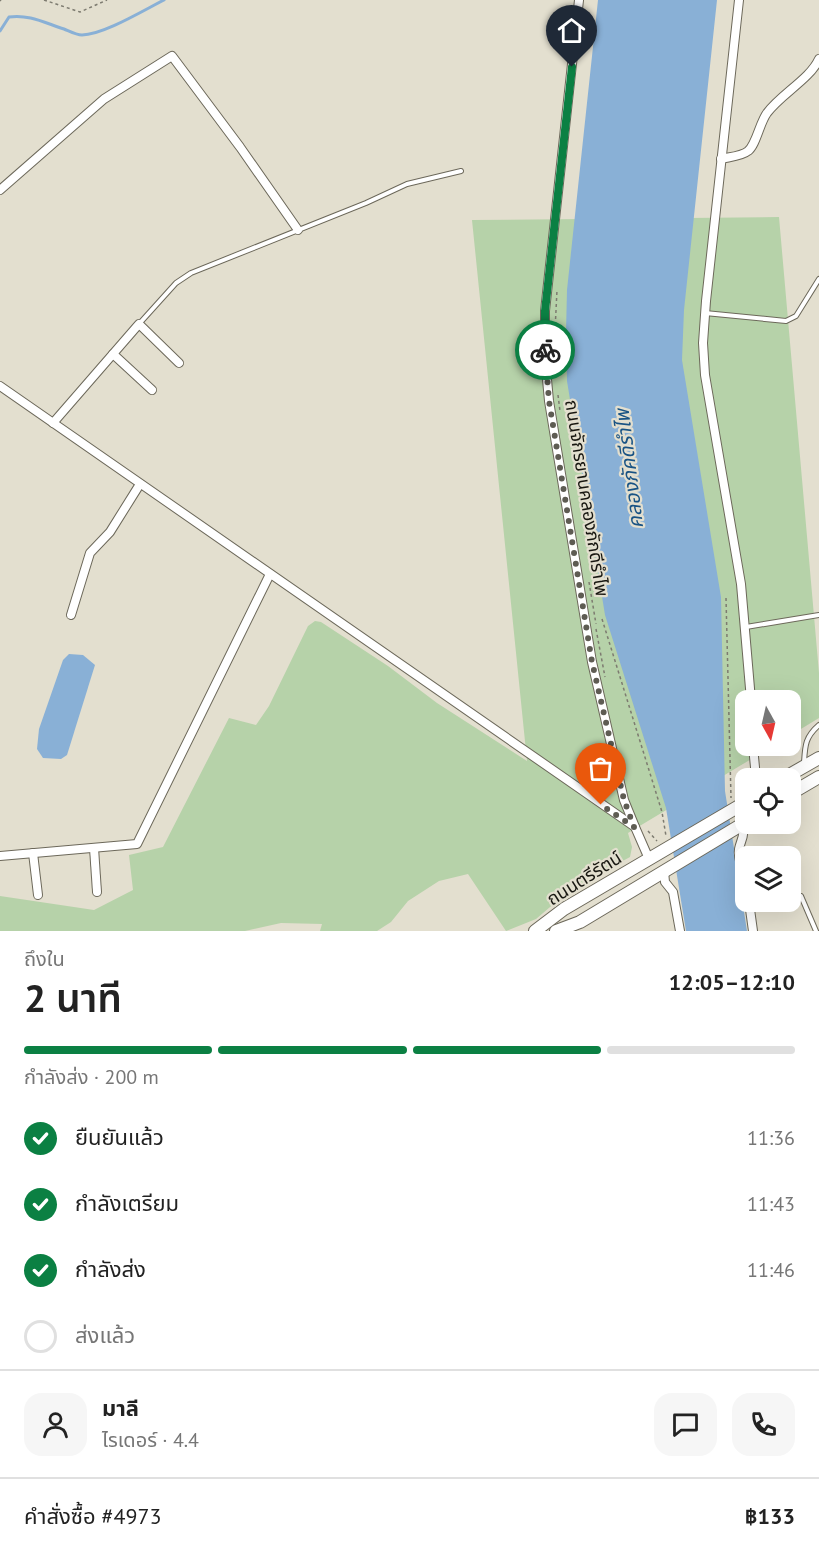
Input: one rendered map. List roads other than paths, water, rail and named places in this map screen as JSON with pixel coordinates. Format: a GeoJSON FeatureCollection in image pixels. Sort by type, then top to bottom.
{"type":"FeatureCollection","features":[{"type":"Feature","properties":{"kind":"main road"},"geometry":{"type":"LineString","coordinates":[[801,769],[819,758]]}},
{"type":"Feature","properties":{"kind":"main road"},"geometry":{"type":"LineString","coordinates":[[801,788],[819,777]]}},
{"type":"Feature","properties":{"kind":"main road","name":"ถนนตรีรัตน์"},"geometry":{"type":"LineString","coordinates":[[535,931],[564,909],[649,859],[663,845],[735,804]]}},
{"type":"Feature","properties":{"kind":"main road","name":"ถนนตรีรัตน์"},"geometry":{"type":"LineString","coordinates":[[555,931],[580,922],[735,828]]}},
{"type":"Feature","properties":{"kind":"street"},"geometry":{"type":"LineString","coordinates":[[579,0],[545,311],[545,358],[549,401],[592,662],[624,800],[639,827],[649,859]]}},
{"type":"Feature","properties":{"kind":"street"},"geometry":{"type":"LineString","coordinates":[[739,0],[703,343],[705,375],[741,584],[747,690]]}},
{"type":"Feature","properties":{"kind":"street"},"geometry":{"type":"LineString","coordinates":[[0,190],[104,99],[172,56],[298,230]]}},
{"type":"Feature","properties":{"kind":"street"},"geometry":{"type":"LineString","coordinates":[[721,159],[750,149],[765,115],[813,68],[819,58]]}},
{"type":"Feature","properties":{"kind":"street"},"geometry":{"type":"LineString","coordinates":[[53,423],[139,324],[178,363]]}},
{"type":"Feature","properties":{"kind":"street"},"geometry":{"type":"LineString","coordinates":[[113,354],[152,390]]}},
{"type":"Feature","properties":{"kind":"street"},"geometry":{"type":"LineString","coordinates":[[0,386],[639,827]]}},
{"type":"Feature","properties":{"kind":"street"},"geometry":{"type":"LineString","coordinates":[[71,615],[90,553],[110,532],[140,484]]}},
{"type":"Feature","properties":{"kind":"street"},"geometry":{"type":"LineString","coordinates":[[0,856],[137,844],[270,574]]}},
{"type":"Feature","properties":{"kind":"street"},"geometry":{"type":"LineString","coordinates":[[94,848],[97,892]]}},
{"type":"Feature","properties":{"kind":"street"},"geometry":{"type":"LineString","coordinates":[[33,853],[38,895]]}},
{"type":"Feature","properties":{"kind":"street"},"geometry":{"type":"LineString","coordinates":[[664,871],[665,882],[673,892],[680,931]]}},
{"type":"Feature","properties":{"kind":"street"},"geometry":{"type":"LineString","coordinates":[[750,912],[753,931]]}},
{"type":"Feature","properties":{"kind":"lane"},"geometry":{"type":"LineString","coordinates":[[139,324],[182,278],[417,180],[461,171]]}},
{"type":"Feature","properties":{"kind":"lane"},"geometry":{"type":"LineString","coordinates":[[705,313],[786,321],[796,316],[819,279]]}},
{"type":"Feature","properties":{"kind":"lane"},"geometry":{"type":"LineString","coordinates":[[745,627],[819,615]]}},
{"type":"Feature","properties":{"kind":"lane"},"geometry":{"type":"LineString","coordinates":[[804,767],[805,741],[819,725]]}},
{"type":"Feature","properties":{"kind":"lane"},"geometry":{"type":"LineString","coordinates":[[801,896],[816,931]]}},
{"type":"Feature","properties":{"kind":"water","name":"คลองภัคดีรำไพ"},"geometry":{"type":"Polygon","coordinates":[[[598,0],[717,0],[684,310],[682,360],[721,597],[725,791],[735,855],[735,912],[744,912],[747,931],[686,931],[666,808],[605,615],[567,381],[567,290],[598,0]]]}},
{"type":"Feature","properties":{"kind":"water"},"geometry":{"type":"Polygon","coordinates":[[[69,654],[83,655],[95,665],[67,755],[61,759],[43,758],[37,749],[39,729],[63,660],[69,654]]]}},
{"type":"Feature","properties":{"kind":"waterway"},"geometry":{"type":"LineString","coordinates":[[0,31],[9,17],[16,16],[37,20],[77,34],[91,34],[112,27],[164,0]]}}]}
